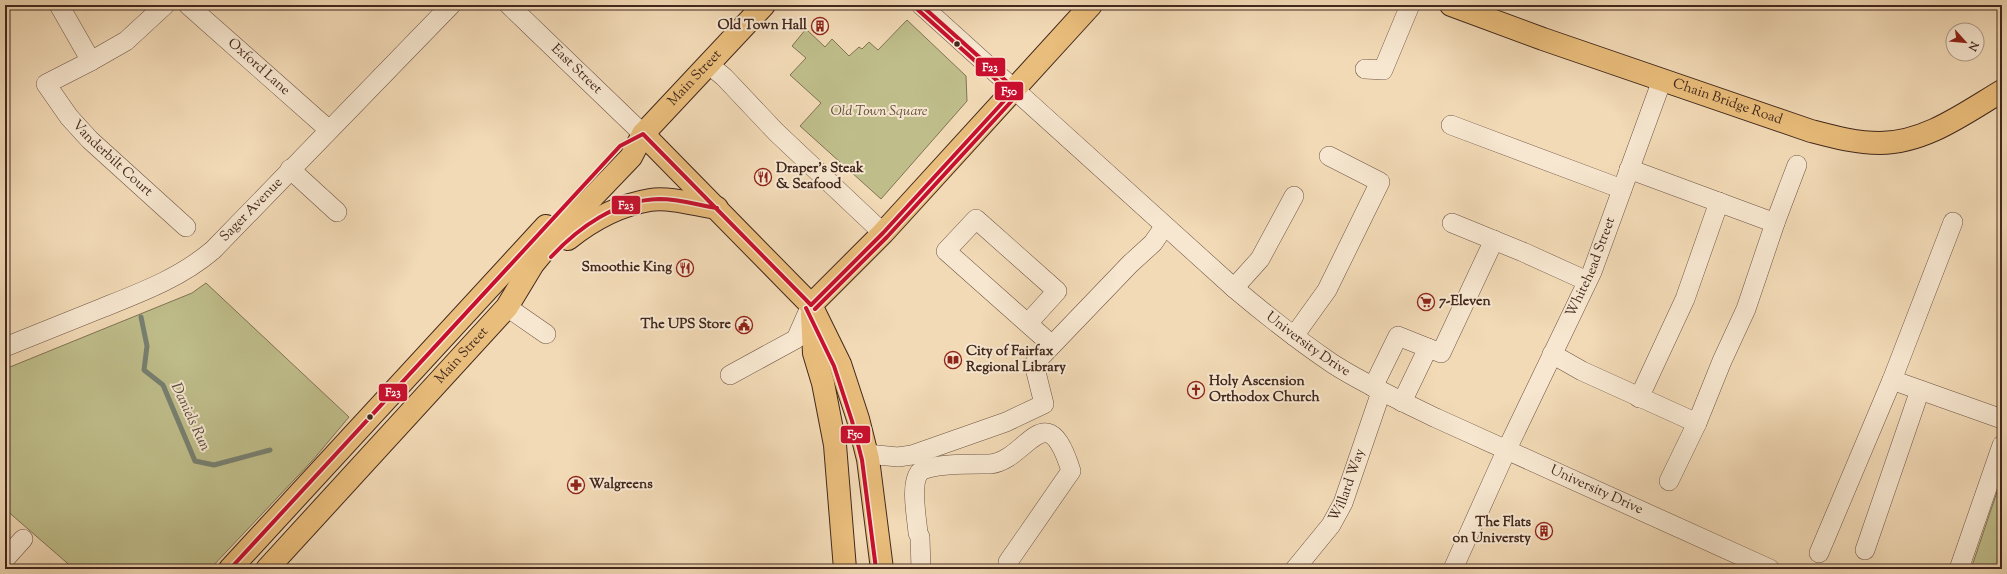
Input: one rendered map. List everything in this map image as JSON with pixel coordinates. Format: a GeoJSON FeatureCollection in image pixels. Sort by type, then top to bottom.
{"type":"FeatureCollection","features":[{"type":"Feature","properties":{"kind":"main road","name":"Main Street"},"geometry":{"type":"LineString","coordinates":[[267,569],[507,307],[533,264],[561,230],[631,157],[643,134],[764,5]]}},
{"type":"Feature","properties":{"kind":"main road"},"geometry":{"type":"LineString","coordinates":[[845,569],[836,445],[823,383],[814,354],[811,305],[883,233],[1091,5]]}},
{"type":"Feature","properties":{"kind":"main road","name":"Chain Bridge Road"},"geometry":{"type":"LineString","coordinates":[[1451,5],[1662,80],[1811,131],[1840,139],[1881,143],[1918,136],[1943,126],[2002,90]]}},
{"type":"Feature","properties":{"kind":"main road","name":"Main Street"},"geometry":{"type":"LineString","coordinates":[[230,569],[620,146],[643,134]]}},
{"type":"Feature","properties":{"kind":"main road"},"geometry":{"type":"LineString","coordinates":[[643,134],[811,305],[840,364],[858,419],[867,454],[882,569]]}},
{"type":"Feature","properties":{"kind":"main road"},"geometry":{"type":"LineString","coordinates":[[507,307],[564,241],[590,222],[617,209],[651,200],[716,208]]}},
{"type":"Feature","properties":{"kind":"street"},"geometry":{"type":"LineString","coordinates":[[59,5],[91,61],[126,41],[165,5]]}},
{"type":"Feature","properties":{"kind":"street","name":"Oxford Lane"},"geometry":{"type":"LineString","coordinates":[[188,5],[328,129]]}},
{"type":"Feature","properties":{"kind":"street","name":"Sager Avenue"},"geometry":{"type":"LineString","coordinates":[[5,347],[151,289],[178,275],[213,250],[328,129],[450,5]]}},
{"type":"Feature","properties":{"kind":"street","name":"East Street"},"geometry":{"type":"LineString","coordinates":[[509,5],[643,134]]}},
{"type":"Feature","properties":{"kind":"street","name":"University Drive"},"geometry":{"type":"LineString","coordinates":[[922,5],[1228,284],[1294,336],[1334,364],[1377,390],[1402,402],[1770,569]]}},
{"type":"Feature","properties":{"kind":"street"},"geometry":{"type":"LineString","coordinates":[[1365,69],[1383,70],[1410,5]]}},
{"type":"Feature","properties":{"kind":"street","name":"Vanderbilt Court"},"geometry":{"type":"LineString","coordinates":[[91,61],[46,84],[69,117],[90,140],[186,227]]}},
{"type":"Feature","properties":{"kind":"street"},"geometry":{"type":"LineString","coordinates":[[708,64],[724,77],[776,132],[883,233]]}},
{"type":"Feature","properties":{"kind":"street","name":"Whitehead Street"},"geometry":{"type":"LineString","coordinates":[[1453,569],[1507,449],[1587,281],[1662,80]]}},
{"type":"Feature","properties":{"kind":"street"},"geometry":{"type":"LineString","coordinates":[[1451,125],[1622,189]]}},
{"type":"Feature","properties":{"kind":"street"},"geometry":{"type":"LineString","coordinates":[[1294,336],[1327,290],[1380,182],[1330,156]]}},
{"type":"Feature","properties":{"kind":"street"},"geometry":{"type":"LineString","coordinates":[[1669,481],[1697,423],[1722,361],[1746,309],[1775,223],[1797,165]]}},
{"type":"Feature","properties":{"kind":"street"},"geometry":{"type":"LineString","coordinates":[[290,169],[337,212]]}},
{"type":"Feature","properties":{"kind":"street"},"geometry":{"type":"LineString","coordinates":[[1629,169],[1775,223]]}},
{"type":"Feature","properties":{"kind":"street"},"geometry":{"type":"LineString","coordinates":[[1228,284],[1260,260],[1288,192]]}},
{"type":"Feature","properties":{"kind":"street"},"geometry":{"type":"LineString","coordinates":[[1639,398],[1685,299],[1719,202]]}},
{"type":"Feature","properties":{"kind":"street"},"geometry":{"type":"LineString","coordinates":[[1028,323],[1057,291],[976,219],[946,251],[1048,342]]}},
{"type":"Feature","properties":{"kind":"street"},"geometry":{"type":"LineString","coordinates":[[1820,554],[1892,380],[1953,222]]}},
{"type":"Feature","properties":{"kind":"street"},"geometry":{"type":"LineString","coordinates":[[1452,223],[1587,281]]}},
{"type":"Feature","properties":{"kind":"street"},"geometry":{"type":"LineString","coordinates":[[867,454],[898,456],[912,455],[1006,422],[1044,404],[1034,364],[1048,342],[1153,243],[1164,227]]}},
{"type":"Feature","properties":{"kind":"street"},"geometry":{"type":"LineString","coordinates":[[1402,402],[1428,348],[1441,353],[1494,240]]}},
{"type":"Feature","properties":{"kind":"street"},"geometry":{"type":"LineString","coordinates":[[730,375],[796,339],[811,305]]}},
{"type":"Feature","properties":{"kind":"street"},"geometry":{"type":"LineString","coordinates":[[507,307],[546,334]]}},
{"type":"Feature","properties":{"kind":"street","name":"Willard Way"},"geometry":{"type":"LineString","coordinates":[[1295,569],[1331,525],[1343,503],[1377,390],[1398,336],[1428,348]]}},
{"type":"Feature","properties":{"kind":"street"},"geometry":{"type":"LineString","coordinates":[[1552,354],[1582,371],[1697,423]]}},
{"type":"Feature","properties":{"kind":"street"},"geometry":{"type":"LineString","coordinates":[[1892,380],[2002,419]]}},
{"type":"Feature","properties":{"kind":"street"},"geometry":{"type":"LineString","coordinates":[[1865,550],[1920,390]]}},
{"type":"Feature","properties":{"kind":"street"},"geometry":{"type":"LineString","coordinates":[[921,569],[920,537],[918,534],[915,488],[919,473],[923,469],[936,467],[993,463],[1008,458],[1027,440],[1038,434],[1048,434],[1056,437],[1066,454],[1071,470],[1008,562]]}},
{"type":"Feature","properties":{"kind":"street"},"geometry":{"type":"LineString","coordinates":[[1959,569],[2002,445]]}},
{"type":"Feature","properties":{"kind":"street"},"geometry":{"type":"LineString","coordinates":[[5,559],[23,539]]}},
{"type":"Feature","properties":{"kind":"green space","name":"Old Town Square"},"geometry":{"type":"Polygon","coordinates":[[[907,20],[966,76],[967,101],[881,199],[800,126],[821,103],[790,75],[806,58],[792,46],[806,29],[825,47],[832,39],[849,56],[859,47],[862,49],[869,42],[878,50],[907,20]]]}},
{"type":"Feature","properties":{"kind":"green space"},"geometry":{"type":"Polygon","coordinates":[[[206,283],[349,417],[312,461],[210,569],[74,569],[5,509],[5,369],[192,293],[206,283]]]}},
{"type":"Feature","properties":{"kind":"green space"},"geometry":{"type":"Polygon","coordinates":[[[2002,477],[2002,569],[1971,569],[2002,477]]]}},
{"type":"Feature","properties":{"kind":"waterway","name":"Daniels Run"},"geometry":{"type":"LineString","coordinates":[[141,317],[147,346],[144,370],[163,385],[195,461],[214,465],[270,450]]}},
{"type":"Feature","properties":{"kind":"transit line","name":"F23"},"geometry":{"type":"LineString","coordinates":[[921,5],[1015,89]]}},
{"type":"Feature","properties":{"kind":"transit line","name":"F50"},"geometry":{"type":"LineString","coordinates":[[917,9],[1011,93]]}},
{"type":"Feature","properties":{"kind":"transit line","name":"F23"},"geometry":{"type":"LineString","coordinates":[[811,305],[883,233],[1015,89]]}},
{"type":"Feature","properties":{"kind":"transit line","name":"F50"},"geometry":{"type":"LineString","coordinates":[[815,309],[887,237],[1019,93]]}},
{"type":"Feature","properties":{"kind":"transit line","name":"F23"},"geometry":{"type":"LineString","coordinates":[[230,569],[620,146],[643,134],[811,305]]}},
{"type":"Feature","properties":{"kind":"transit line","name":"F23"},"geometry":{"type":"LineString","coordinates":[[551,257],[574,235],[586,226],[600,217],[628,204],[666,199],[717,208]]}},
{"type":"Feature","properties":{"kind":"transit line","name":"F50"},"geometry":{"type":"LineString","coordinates":[[806,308],[834,366],[852,421],[862,460],[876,569]]}},
{"type":"Feature","properties":{"kind":"place","name":"Old Town Hall"},"geometry":{"type":"Point","coordinates":[820,26]}},
{"type":"Feature","properties":{"kind":"place","name":"Draper’s Steak & Seafood"},"geometry":{"type":"Point","coordinates":[763,177]}},
{"type":"Feature","properties":{"kind":"place","name":"Smoothie King"},"geometry":{"type":"Point","coordinates":[685,268]}},
{"type":"Feature","properties":{"kind":"place","name":"7-Eleven"},"geometry":{"type":"Point","coordinates":[1426,302]}},
{"type":"Feature","properties":{"kind":"place","name":"The UPS Store"},"geometry":{"type":"Point","coordinates":[744,325]}},
{"type":"Feature","properties":{"kind":"place","name":"City of Fairfax Regional Library"},"geometry":{"type":"Point","coordinates":[953,360]}},
{"type":"Feature","properties":{"kind":"place","name":"Holy Ascension Orthodox Church"},"geometry":{"type":"Point","coordinates":[1196,390]}},
{"type":"Feature","properties":{"kind":"place","name":"Walgreens"},"geometry":{"type":"Point","coordinates":[576,485]}},
{"type":"Feature","properties":{"kind":"place","name":"The Flats on Universty"},"geometry":{"type":"Point","coordinates":[1544,531]}}]}
